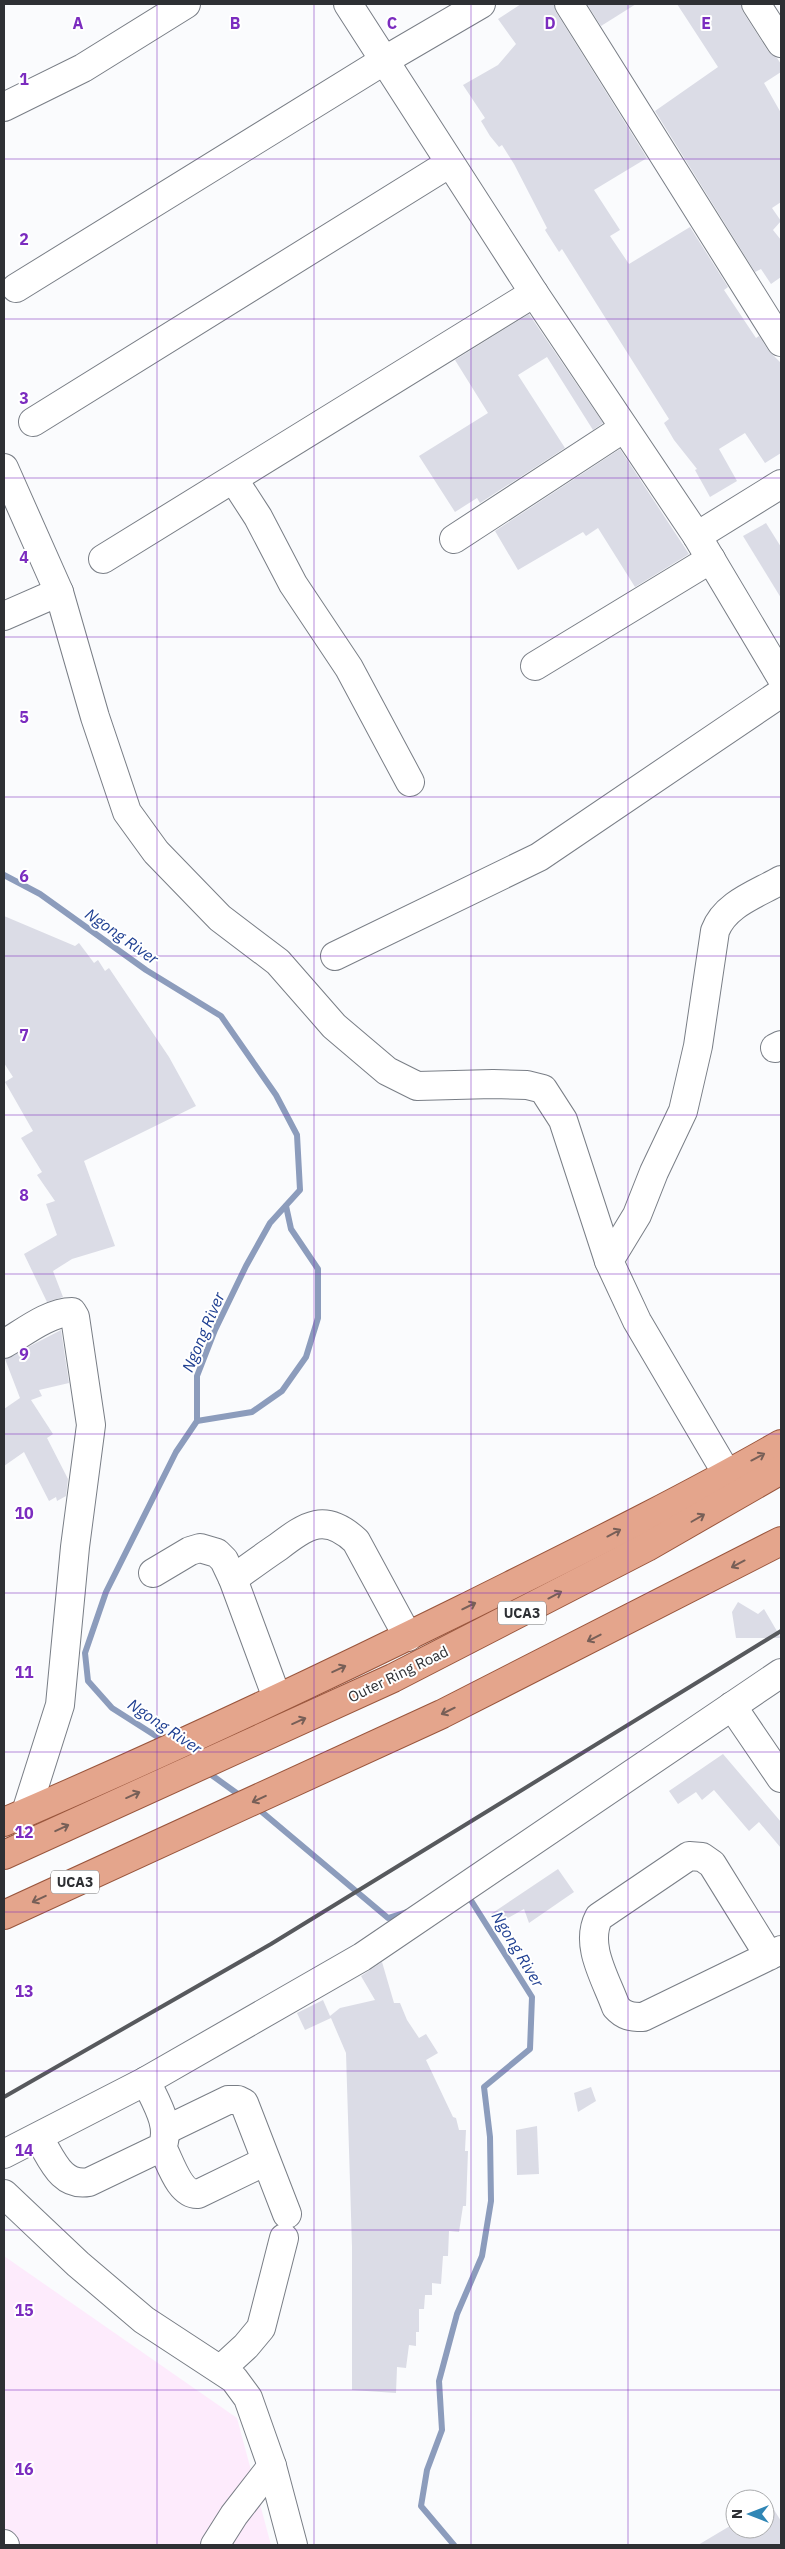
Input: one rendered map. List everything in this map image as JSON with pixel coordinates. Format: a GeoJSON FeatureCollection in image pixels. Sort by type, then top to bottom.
{"type":"FeatureCollection","features":[{"type":"Feature","properties":{"kind":"main road","name":"UCA3"},"geometry":{"type":"LineString","coordinates":[[15,1817],[75,1792],[417,1633],[588,1547],[781,1444]]}},
{"type":"Feature","properties":{"kind":"main road","name":"Outer Ring Road"},"geometry":{"type":"LineString","coordinates":[[4,1855],[393,1678],[647,1547],[781,1470]]}},
{"type":"Feature","properties":{"kind":"main road","name":"UCA3"},"geometry":{"type":"LineString","coordinates":[[4,1915],[442,1714],[781,1541]]}},
{"type":"Feature","properties":{"kind":"main road"},"geometry":{"type":"LineString","coordinates":[[417,1633],[475,1637]]}},
{"type":"Feature","properties":{"kind":"street"},"geometry":{"type":"LineString","coordinates":[[4,107],[83,68],[186,4]]}},
{"type":"Feature","properties":{"kind":"street"},"geometry":{"type":"LineString","coordinates":[[348,4],[534,294],[697,536],[781,676]]}},
{"type":"Feature","properties":{"kind":"street"},"geometry":{"type":"LineString","coordinates":[[16,288],[385,60],[480,4]]}},
{"type":"Feature","properties":{"kind":"street"},"geometry":{"type":"LineString","coordinates":[[569,4],[781,342]]}},
{"type":"Feature","properties":{"kind":"street"},"geometry":{"type":"LineString","coordinates":[[756,4],[781,43]]}},
{"type":"Feature","properties":{"kind":"street"},"geometry":{"type":"LineString","coordinates":[[33,422],[450,163]]}},
{"type":"Feature","properties":{"kind":"street"},"geometry":{"type":"LineString","coordinates":[[103,559],[534,294]]}},
{"type":"Feature","properties":{"kind":"street"},"geometry":{"type":"LineString","coordinates":[[454,539],[624,428]]}},
{"type":"Feature","properties":{"kind":"street"},"geometry":{"type":"LineString","coordinates":[[4,468],[59,592],[95,717],[128,812],[156,852],[220,918],[278,962],[334,1026],[387,1071],[417,1086],[493,1084],[527,1085],[543,1089],[564,1120],[609,1261],[637,1321],[727,1474]]}},
{"type":"Feature","properties":{"kind":"street"},"geometry":{"type":"LineString","coordinates":[[234,480],[258,517],[293,584],[349,668],[410,782]]}},
{"type":"Feature","properties":{"kind":"street"},"geometry":{"type":"LineString","coordinates":[[697,536],[781,484]]}},
{"type":"Feature","properties":{"kind":"street"},"geometry":{"type":"LineString","coordinates":[[535,666],[711,559]]}},
{"type":"Feature","properties":{"kind":"street"},"geometry":{"type":"LineString","coordinates":[[4,616],[59,592]]}},
{"type":"Feature","properties":{"kind":"street"},"geometry":{"type":"LineString","coordinates":[[335,956],[539,857],[781,693]]}},
{"type":"Feature","properties":{"kind":"street"},"geometry":{"type":"LineString","coordinates":[[609,1261],[637,1215],[654,1172],[683,1111],[698,1046],[715,932],[719,919],[727,910],[781,880]]}},
{"type":"Feature","properties":{"kind":"street"},"geometry":{"type":"LineString","coordinates":[[4,1344],[41,1323],[65,1312],[72,1312],[75,1317],[91,1425],[75,1547],[60,1705],[15,1817]]}},
{"type":"Feature","properties":{"kind":"street"},"geometry":{"type":"LineString","coordinates":[[233,1579],[305,1527],[330,1525],[346,1532],[356,1541],[417,1633]]}},
{"type":"Feature","properties":{"kind":"street"},"geometry":{"type":"LineString","coordinates":[[153,1573],[190,1551],[200,1548],[217,1554],[224,1560],[233,1579],[277,1698]]}},
{"type":"Feature","properties":{"kind":"street"},"geometry":{"type":"LineString","coordinates":[[4,2154],[39,2138],[146,2081],[305,1992],[438,1907],[487,1870],[781,1673]]}},
{"type":"Feature","properties":{"kind":"street"},"geometry":{"type":"LineString","coordinates":[[732,1706],[781,1778]]}},
{"type":"Feature","properties":{"kind":"street"},"geometry":{"type":"LineString","coordinates":[[689,1856],[702,1857],[712,1864],[775,1953],[643,2017],[630,2017],[621,2013],[616,2007],[593,1943],[593,1929],[600,1917],[689,1856]]}},
{"type":"Feature","properties":{"kind":"street"},"geometry":{"type":"LineString","coordinates":[[146,2081],[164,2139],[184,2189],[192,2194],[198,2194],[266,2161]]}},
{"type":"Feature","properties":{"kind":"street"},"geometry":{"type":"LineString","coordinates":[[39,2138],[66,2180],[77,2184],[89,2182],[228,2100],[238,2100],[244,2103],[266,2161],[286,2226],[261,2328],[246,2346],[221,2369]]}},
{"type":"Feature","properties":{"kind":"street"},"geometry":{"type":"LineString","coordinates":[[4,2194],[78,2264],[144,2320],[234,2378],[248,2398],[272,2466],[293,2545]]}},
{"type":"Feature","properties":{"kind":"street"},"geometry":{"type":"LineString","coordinates":[[216,2545],[234,2514],[272,2466]]}},
{"type":"Feature","properties":{"kind":"shaded area"},"geometry":{"type":"Polygon","coordinates":[[[4,2256],[237,2418],[271,2545],[4,2545],[4,2256]]]}},
{"type":"Feature","properties":{"kind":"building"},"geometry":{"type":"Polygon","coordinates":[[[521,4],[554,4],[556,12],[647,158],[594,190],[620,230],[610,236],[629,264],[690,227],[728,287],[724,290],[756,338],[759,336],[768,350],[781,363],[781,453],[765,463],[745,433],[719,449],[737,481],[710,497],[695,470],[697,469],[674,440],[664,423],[669,419],[562,249],[559,252],[545,230],[547,228],[514,164],[502,145],[499,147],[490,136],[481,121],[485,118],[463,85],[498,65],[516,44],[498,19],[521,4]]]}},
{"type":"Feature","properties":{"kind":"building"},"geometry":{"type":"Polygon","coordinates":[[[587,4],[636,4],[601,26],[587,4]]]}},
{"type":"Feature","properties":{"kind":"building"},"geometry":{"type":"Polygon","coordinates":[[[677,4],[741,4],[743,12],[768,51],[781,64],[781,72],[764,83],[781,113],[781,202],[772,208],[781,221],[773,230],[781,240],[781,277],[771,284],[761,269],[755,272],[655,111],[718,67],[677,4]]]}},
{"type":"Feature","properties":{"kind":"building"},"geometry":{"type":"Polygon","coordinates":[[[529,314],[603,423],[593,430],[547,357],[518,375],[565,448],[480,503],[477,498],[455,512],[419,456],[488,413],[455,360],[529,314]]]}},
{"type":"Feature","properties":{"kind":"building"},"geometry":{"type":"Polygon","coordinates":[[[620,449],[689,554],[635,587],[598,528],[586,536],[583,532],[518,570],[495,531],[620,449]]]}},
{"type":"Feature","properties":{"kind":"building"},"geometry":{"type":"Polygon","coordinates":[[[766,523],[781,547],[781,598],[743,536],[766,523]]]}},
{"type":"Feature","properties":{"kind":"building"},"geometry":{"type":"Polygon","coordinates":[[[4,916],[75,946],[79,943],[94,963],[98,960],[105,971],[109,968],[169,1057],[196,1106],[84,1161],[115,1246],[72,1259],[53,1271],[63,1297],[47,1302],[24,1254],[57,1235],[46,1204],[55,1201],[37,1175],[42,1172],[21,1138],[33,1131],[5,1082],[13,1077],[4,1063],[4,916]]]}},
{"type":"Feature","properties":{"kind":"building"},"geometry":{"type":"Polygon","coordinates":[[[61,1330],[69,1383],[39,1390],[42,1396],[31,1400],[53,1434],[47,1438],[68,1479],[66,1496],[57,1501],[56,1497],[49,1501],[24,1452],[4,1466],[4,1409],[20,1398],[5,1359],[61,1330]]]}},
{"type":"Feature","properties":{"kind":"building"},"geometry":{"type":"Polygon","coordinates":[[[738,1602],[758,1614],[764,1609],[781,1638],[736,1638],[732,1612],[738,1602]]]}},
{"type":"Feature","properties":{"kind":"building"},"geometry":{"type":"Polygon","coordinates":[[[723,1754],[781,1822],[781,1848],[759,1822],[749,1831],[714,1790],[702,1800],[696,1792],[678,1804],[669,1791],[723,1754]]]}},
{"type":"Feature","properties":{"kind":"building"},"geometry":{"type":"Polygon","coordinates":[[[558,1869],[574,1892],[529,1923],[524,1909],[497,1924],[491,1914],[558,1869]]]}},
{"type":"Feature","properties":{"kind":"building"},"geometry":{"type":"Polygon","coordinates":[[[382,1962],[394,2003],[400,2003],[407,2020],[419,2038],[426,2034],[438,2053],[426,2060],[453,2117],[456,2118],[459,2130],[466,2130],[465,2151],[468,2151],[466,2206],[463,2206],[459,2232],[449,2231],[448,2256],[443,2256],[441,2284],[432,2283],[432,2295],[425,2295],[424,2309],[419,2309],[419,2332],[416,2332],[416,2346],[409,2345],[406,2368],[397,2367],[396,2393],[352,2390],[352,2247],[346,2053],[331,2018],[305,2030],[297,2013],[323,2000],[330,2016],[340,2008],[375,2000],[361,1976],[382,1962]]]}},
{"type":"Feature","properties":{"kind":"building"},"geometry":{"type":"Polygon","coordinates":[[[591,2087],[596,2101],[578,2112],[574,2093],[591,2087]]]}},
{"type":"Feature","properties":{"kind":"building"},"geometry":{"type":"Polygon","coordinates":[[[537,2126],[539,2174],[517,2175],[516,2130],[537,2126]]]}},
{"type":"Feature","properties":{"kind":"building"},"geometry":{"type":"Polygon","coordinates":[[[775,2511],[781,2521],[781,2545],[698,2545],[725,2529],[725,2539],[775,2539],[775,2511]]]}},
{"type":"Feature","properties":{"kind":"waterway","name":"Ngong River"},"geometry":{"type":"LineString","coordinates":[[4,875],[40,894],[146,970],[221,1016],[276,1095],[297,1135],[300,1190],[270,1223],[246,1266],[215,1330],[197,1376],[197,1421],[176,1452],[106,1592],[85,1653],[88,1681],[112,1708],[167,1743]]}},
{"type":"Feature","properties":{"kind":"waterway"},"geometry":{"type":"LineString","coordinates":[[197,1421],[252,1412],[282,1391],[306,1357],[318,1318],[318,1269],[291,1229],[286,1206]]}},
{"type":"Feature","properties":{"kind":"waterway","name":"Ngong River"},"geometry":{"type":"LineString","coordinates":[[206,1771],[242,1797]]}},
{"type":"Feature","properties":{"kind":"waterway","name":"Ngong River"},"geometry":{"type":"LineString","coordinates":[[256,1807],[388,1918],[407,1912]]}},
{"type":"Feature","properties":{"kind":"waterway","name":"Ngong River"},"geometry":{"type":"LineString","coordinates":[[454,2545],[421,2506],[427,2470],[442,2430],[439,2381],[457,2314],[482,2256],[491,2201],[490,2137],[484,2087],[530,2049],[532,1997],[467,1894]]}},
{"type":"Feature","properties":{"kind":"railway"},"geometry":{"type":"LineString","coordinates":[[4,2097],[271,1944],[781,1631]]}}]}
